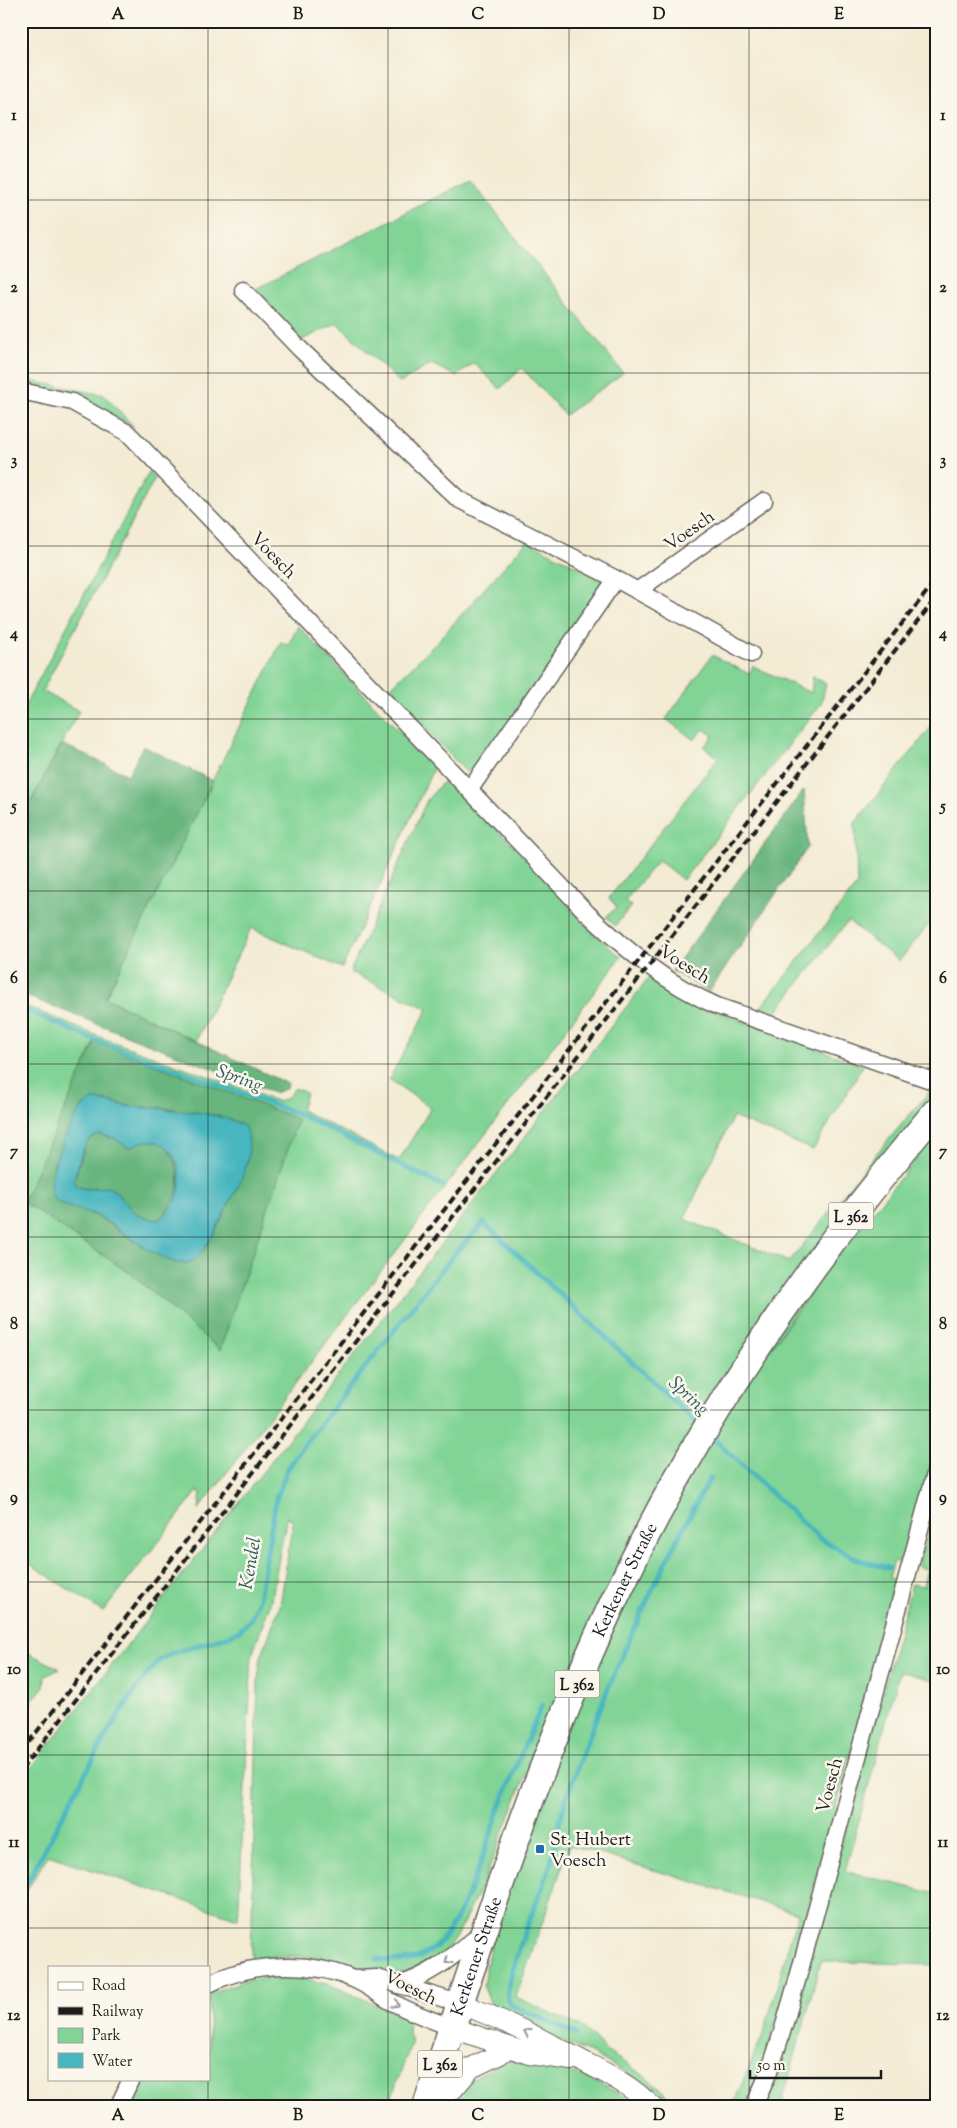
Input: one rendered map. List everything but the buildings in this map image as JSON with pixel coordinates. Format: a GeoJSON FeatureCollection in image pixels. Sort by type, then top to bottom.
{"type":"FeatureCollection","features":[{"type":"Feature","properties":{"kind":"main road","name":"Kerkener Straße"},"geometry":{"type":"LineString","coordinates":[[427,2104],[485,1930],[539,1780],[594,1646],[647,1535],[712,1419],[805,1277],[862,1201],[936,1111]]}},
{"type":"Feature","properties":{"kind":"street"},"geometry":{"type":"LineString","coordinates":[[243,290],[299,348],[458,499],[616,579],[751,654]]}},
{"type":"Feature","properties":{"kind":"street","name":"Voesch"},"geometry":{"type":"LineString","coordinates":[[21,391],[72,402],[128,433],[587,913],[639,959],[670,981],[700,998],[747,1018],[936,1082]]}},
{"type":"Feature","properties":{"kind":"street","name":"Voesch"},"geometry":{"type":"LineString","coordinates":[[636,591],[764,501]]}},
{"type":"Feature","properties":{"kind":"street"},"geometry":{"type":"LineString","coordinates":[[470,789],[616,579]]}},
{"type":"Feature","properties":{"kind":"street","name":"Voesch"},"geometry":{"type":"LineString","coordinates":[[753,2107],[766,2082],[786,2018],[936,1470]]}},
{"type":"Feature","properties":{"kind":"street","name":"Voesch"},"geometry":{"type":"LineString","coordinates":[[399,1985],[424,1977],[485,1930]]}},
{"type":"Feature","properties":{"kind":"street","name":"Voesch"},"geometry":{"type":"LineString","coordinates":[[210,1984],[242,1972],[269,1967],[302,1966],[354,1979],[422,2017],[457,2016]]}},
{"type":"Feature","properties":{"kind":"street","name":"Voesch"},"geometry":{"type":"LineString","coordinates":[[354,1979],[377,1978],[399,1985],[457,2016]]}},
{"type":"Feature","properties":{"kind":"street"},"geometry":{"type":"LineString","coordinates":[[457,2016],[507,2048],[529,2054],[586,2063]]}},
{"type":"Feature","properties":{"kind":"street"},"geometry":{"type":"LineString","coordinates":[[457,2016],[534,2035],[638,2091],[652,2107]]}},
{"type":"Feature","properties":{"kind":"street"},"geometry":{"type":"LineString","coordinates":[[427,2104],[453,2089],[471,2068],[500,2054],[507,2048]]}},
{"type":"Feature","properties":{"kind":"street"},"geometry":{"type":"LineString","coordinates":[[118,2107],[131,2080]]}},
{"type":"Feature","properties":{"kind":"green space"},"geometry":{"type":"Polygon","coordinates":[[[470,180],[623,373],[565,415],[522,368],[500,389],[474,363],[456,376],[431,364],[400,383],[337,323],[300,341],[250,292],[470,180]]]}},
{"type":"Feature","properties":{"kind":"green space"},"geometry":{"type":"Polygon","coordinates":[[[21,379],[104,395],[134,427],[71,396],[21,383],[21,379]]]}},
{"type":"Feature","properties":{"kind":"green space"},"geometry":{"type":"Polygon","coordinates":[[[149,472],[155,478],[42,691],[79,711],[21,820],[21,713],[149,472]]]}},
{"type":"Feature","properties":{"kind":"green space"},"geometry":{"type":"Polygon","coordinates":[[[527,541],[608,582],[471,777],[388,690],[438,641],[527,541]]]}},
{"type":"Feature","properties":{"kind":"green space"},"geometry":{"type":"Polygon","coordinates":[[[298,626],[434,767],[342,968],[251,928],[196,1041],[105,998],[281,642],[288,645],[298,626]]]}},
{"type":"Feature","properties":{"kind":"green space"},"geometry":{"type":"Polygon","coordinates":[[[712,655],[749,674],[753,666],[811,693],[813,676],[826,684],[821,704],[683,880],[658,860],[625,901],[631,906],[615,926],[606,917],[617,907],[609,898],[718,758],[704,747],[713,736],[704,729],[694,740],[666,719],[712,655]]]}},
{"type":"Feature","properties":{"kind":"green space"},"geometry":{"type":"Polygon","coordinates":[[[936,721],[936,915],[899,961],[848,921],[773,1016],[758,1011],[857,885],[855,823],[936,721]]]}},
{"type":"Feature","properties":{"kind":"green space"},"geometry":{"type":"Polygon","coordinates":[[[62,744],[128,775],[143,746],[213,781],[105,998],[288,1084],[287,1088],[275,1093],[21,994],[21,820],[62,744]]]}},
{"type":"Feature","properties":{"kind":"green space"},"geometry":{"type":"Polygon","coordinates":[[[450,781],[534,867],[590,930],[621,957],[199,1509],[201,1493],[198,1491],[103,1612],[21,1558],[21,1004],[100,1037],[279,1102],[288,1097],[295,1088],[306,1093],[301,1110],[399,1160],[431,1108],[389,1079],[428,1009],[350,972],[427,800],[442,783],[450,781]],[[95,1042],[24,1202],[130,1273],[220,1349],[95,1042]]]}},
{"type":"Feature","properties":{"kind":"green space"},"geometry":{"type":"Polygon","coordinates":[[[804,790],[808,847],[709,992],[672,971],[804,790]]]}},
{"type":"Feature","properties":{"kind":"green space"},"geometry":{"type":"Polygon","coordinates":[[[649,978],[681,998],[863,1066],[813,1150],[733,1117],[684,1219],[789,1262],[871,1160],[932,1089],[935,1101],[769,1351],[833,1261],[936,1134],[936,1448],[903,1563],[894,1561],[889,1578],[898,1581],[760,2077],[744,2107],[732,2107],[764,2032],[798,1913],[570,1845],[516,1997],[585,2029],[606,2051],[645,2076],[681,2107],[672,2107],[640,2081],[593,2054],[513,2021],[493,2010],[483,1985],[489,1952],[587,1633],[545,1726],[482,1886],[457,1935],[445,1953],[435,1961],[414,1971],[396,1973],[316,1957],[255,1958],[251,1956],[258,1680],[261,1657],[280,1606],[293,1521],[287,1516],[270,1604],[252,1655],[238,1919],[48,1855],[21,1900],[21,1781],[649,978]]]}},
{"type":"Feature","properties":{"kind":"green space"},"geometry":{"type":"Polygon","coordinates":[[[95,1042],[298,1119],[220,1350],[130,1273],[23,1202],[95,1042]],[[105,1100],[84,1105],[79,1111],[54,1163],[55,1198],[97,1216],[131,1239],[175,1263],[220,1116],[160,1107],[134,1107],[105,1100]]]}},
{"type":"Feature","properties":{"kind":"green space"},"geometry":{"type":"Polygon","coordinates":[[[100,1135],[114,1138],[129,1148],[147,1140],[165,1144],[176,1165],[178,1184],[173,1201],[159,1220],[134,1213],[109,1187],[86,1189],[76,1186],[74,1180],[87,1140],[93,1136],[100,1135]]]}},
{"type":"Feature","properties":{"kind":"green space"},"geometry":{"type":"Polygon","coordinates":[[[936,1504],[936,1681],[900,1671],[845,1871],[936,1894],[936,1965],[821,1961],[781,2107],[765,2107],[776,2083],[912,1584],[923,1586],[927,1569],[918,1567],[936,1504]]]}},
{"type":"Feature","properties":{"kind":"green space"},"geometry":{"type":"Polygon","coordinates":[[[21,1649],[60,1669],[45,1676],[44,1686],[21,1715],[21,1649]]]}},
{"type":"Feature","properties":{"kind":"green space"},"geometry":{"type":"Polygon","coordinates":[[[291,1976],[331,1985],[409,2019],[408,2032],[412,2041],[388,2107],[128,2107],[141,2080],[210,2080],[210,1996],[238,1983],[269,1977],[291,1976]]]}},
{"type":"Feature","properties":{"kind":"green space"},"geometry":{"type":"Polygon","coordinates":[[[507,2060],[542,2064],[576,2074],[610,2089],[640,2107],[595,2107],[578,2101],[572,2107],[447,2107],[459,2086],[507,2060]]]}},
{"type":"Feature","properties":{"kind":"water"},"geometry":{"type":"Polygon","coordinates":[[[93,1100],[208,1114],[222,1117],[245,1127],[249,1146],[243,1175],[207,1246],[194,1260],[187,1263],[178,1263],[167,1259],[142,1246],[98,1216],[68,1207],[53,1197],[51,1178],[64,1139],[76,1116],[86,1104],[93,1100]],[[100,1135],[94,1137],[85,1146],[74,1179],[76,1186],[86,1189],[109,1187],[140,1216],[159,1220],[175,1202],[179,1189],[180,1177],[172,1154],[165,1146],[155,1141],[143,1142],[129,1148],[114,1138],[100,1135]]]}},
{"type":"Feature","properties":{"kind":"waterway","name":"Spring"},"geometry":{"type":"LineString","coordinates":[[21,1008],[95,1040],[301,1115],[443,1186]]}},
{"type":"Feature","properties":{"kind":"waterway","name":"Kendel"},"geometry":{"type":"LineString","coordinates":[[27,1882],[109,1730],[146,1675],[160,1660],[172,1653],[229,1636],[240,1630],[252,1618],[259,1598],[276,1499],[287,1470],[304,1445],[455,1253],[484,1223],[699,1425]]}},
{"type":"Feature","properties":{"kind":"waterway","name":"Spring"},"geometry":{"type":"LineString","coordinates":[[711,1436],[819,1538],[859,1560],[888,1568]]}},
{"type":"Feature","properties":{"kind":"waterway"},"geometry":{"type":"LineString","coordinates":[[576,2034],[511,2005],[508,1998],[511,1974],[548,1872],[566,1799],[597,1716],[631,1635],[669,1556],[710,1478]]}},
{"type":"Feature","properties":{"kind":"waterway","name":"Spring"},"geometry":{"type":"LineString","coordinates":[[929,1579],[936,1585]]}},
{"type":"Feature","properties":{"kind":"waterway"},"geometry":{"type":"LineString","coordinates":[[377,1959],[400,1961],[421,1956],[434,1948],[455,1921],[473,1882],[505,1794],[542,1705]]}},
{"type":"Feature","properties":{"kind":"railway"},"geometry":{"type":"LineString","coordinates":[[21,1752],[936,580]]}},
{"type":"Feature","properties":{"kind":"railway"},"geometry":{"type":"LineString","coordinates":[[21,1770],[936,598]]}},
{"type":"Feature","properties":{"kind":"place","name":"St. Hubert Voesch"},"geometry":{"type":"Point","coordinates":[540,1849]}}]}
